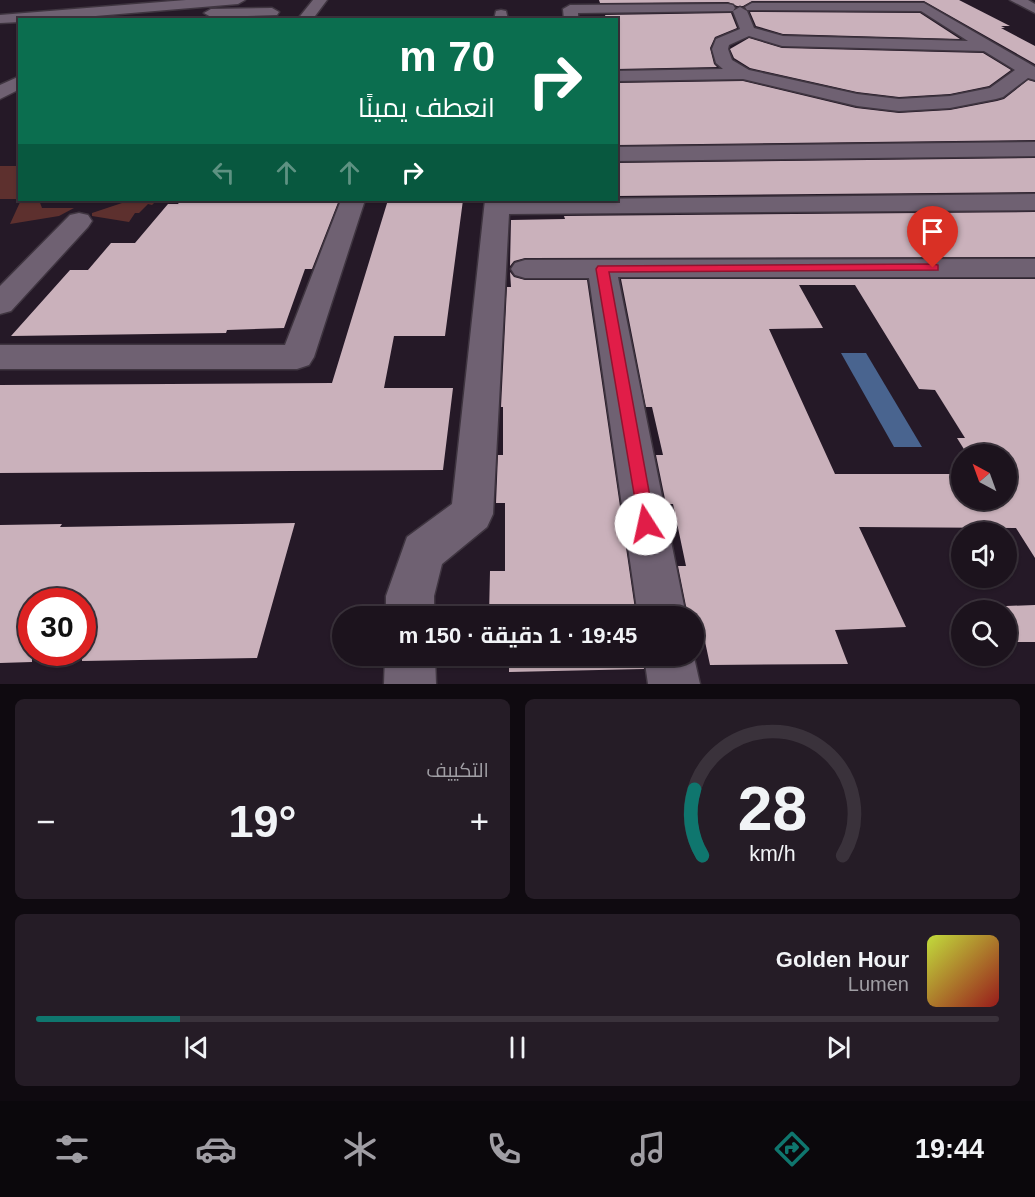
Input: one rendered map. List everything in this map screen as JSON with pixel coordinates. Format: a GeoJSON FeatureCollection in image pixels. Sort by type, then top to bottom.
{"type":"FeatureCollection","features":[{"type":"Feature","properties":{"kind":"street"},"geometry":{"type":"LineString","coordinates":[[0,19],[238,0]]}},
{"type":"Feature","properties":{"kind":"street"},"geometry":{"type":"LineString","coordinates":[[176,13],[269,16],[283,0]]}},
{"type":"Feature","properties":{"kind":"street"},"geometry":{"type":"LineString","coordinates":[[306,18],[320,0]]}},
{"type":"Feature","properties":{"kind":"street"},"geometry":{"type":"LineString","coordinates":[[1017,0],[1035,9]]}},
{"type":"Feature","properties":{"kind":"street"},"geometry":{"type":"LineString","coordinates":[[738,6],[748,31]]}},
{"type":"Feature","properties":{"kind":"street"},"geometry":{"type":"LineString","coordinates":[[571,18],[570,9],[738,6],[924,8],[1031,72]]}},
{"type":"Feature","properties":{"kind":"street"},"geometry":{"type":"LineString","coordinates":[[743,74],[725,63],[720,49],[722,42],[748,31],[782,41],[987,46]]}},
{"type":"Feature","properties":{"kind":"street"},"geometry":{"type":"LineString","coordinates":[[618,76],[743,74],[857,100],[899,105],[950,102],[996,93],[1031,72]]}},
{"type":"Feature","properties":{"kind":"street"},"geometry":{"type":"LineString","coordinates":[[0,93],[18,82]]}},
{"type":"Feature","properties":{"kind":"street"},"geometry":{"type":"LineString","coordinates":[[1007,85],[1035,90]]}},
{"type":"Feature","properties":{"kind":"street"},"geometry":{"type":"LineString","coordinates":[[618,154],[1035,149]]}},
{"type":"Feature","properties":{"kind":"street"},"geometry":{"type":"LineString","coordinates":[[0,357],[297,357],[352,201]]}},
{"type":"Feature","properties":{"kind":"street"},"geometry":{"type":"LineString","coordinates":[[410,606],[410,596],[423,552],[472,514],[497,203],[1035,202]]}},
{"type":"Feature","properties":{"kind":"street"},"geometry":{"type":"LineString","coordinates":[[0,304],[79,221]]}},
{"type":"Feature","properties":{"kind":"street"},"geometry":{"type":"LineString","coordinates":[[525,269],[1035,268]]}},
{"type":"Feature","properties":{"kind":"street"},"geometry":{"type":"LineString","coordinates":[[602,269],[660,606]]}},
{"type":"Feature","properties":{"kind":"street"},"geometry":{"type":"LineString","coordinates":[[410,666],[410,684]]}},
{"type":"Feature","properties":{"kind":"street"},"geometry":{"type":"LineString","coordinates":[[671,666],[674,684]]}},
{"type":"Feature","properties":{"kind":"shaded area"},"geometry":{"type":"Polygon","coordinates":[[[0,166],[18,166],[18,199],[0,199],[0,166]]]}},
{"type":"Feature","properties":{"kind":"shaded area"},"geometry":{"type":"Polygon","coordinates":[[[21,201],[39,201],[42,208],[74,208],[59,216],[10,224],[21,201]]]}},
{"type":"Feature","properties":{"kind":"shaded area"},"geometry":{"type":"Polygon","coordinates":[[[128,201],[156,201],[152,205],[148,204],[139,213],[135,213],[129,222],[92,216],[92,213],[128,201]]]}},
{"type":"Feature","properties":{"kind":"water"},"geometry":{"type":"Polygon","coordinates":[[[841,353],[866,353],[922,447],[894,447],[841,353]]]}},
{"type":"Feature","properties":{"kind":"building"},"geometry":{"type":"Polygon","coordinates":[[[599,0],[959,0],[1010,26],[1001,26],[1005,28],[1001,28],[1035,46],[1035,64],[924,1],[752,1],[743,6],[737,6],[728,2],[600,3],[599,0]]]}},
{"type":"Feature","properties":{"kind":"building"},"geometry":{"type":"Polygon","coordinates":[[[750,12],[920,13],[960,39],[783,34],[756,26],[750,12]]]}},
{"type":"Feature","properties":{"kind":"building"},"geometry":{"type":"Polygon","coordinates":[[[731,13],[737,28],[715,37],[710,48],[717,67],[618,69],[618,18],[606,18],[605,15],[731,13]]]}},
{"type":"Feature","properties":{"kind":"building"},"geometry":{"type":"Polygon","coordinates":[[[749,38],[782,48],[983,53],[1011,70],[989,86],[950,94],[899,97],[857,92],[750,68],[734,58],[730,49],[749,38]]]}},
{"type":"Feature","properties":{"kind":"building"},"geometry":{"type":"Polygon","coordinates":[[[1028,80],[1035,82],[1035,140],[618,145],[618,83],[743,81],[856,108],[899,113],[950,110],[1004,99],[1028,80]]]}},
{"type":"Feature","properties":{"kind":"building"},"geometry":{"type":"Polygon","coordinates":[[[1035,158],[1035,192],[618,196],[618,163],[1035,158]]]}},
{"type":"Feature","properties":{"kind":"building"},"geometry":{"type":"Polygon","coordinates":[[[180,201],[339,201],[312,269],[305,269],[284,328],[227,330],[226,333],[11,336],[70,270],[88,270],[111,243],[135,243],[168,204],[178,204],[180,201]]]}},
{"type":"Feature","properties":{"kind":"building"},"geometry":{"type":"Polygon","coordinates":[[[388,201],[463,201],[445,336],[394,336],[384,388],[453,388],[443,470],[0,473],[0,385],[332,383],[388,201]]]}},
{"type":"Feature","properties":{"kind":"building"},"geometry":{"type":"Polygon","coordinates":[[[1035,212],[1035,257],[525,258],[514,261],[510,266],[511,220],[565,219],[564,216],[1035,212]]]}},
{"type":"Feature","properties":{"kind":"building"},"geometry":{"type":"Polygon","coordinates":[[[510,272],[514,277],[525,280],[587,280],[635,606],[489,606],[490,571],[505,571],[505,503],[496,503],[498,455],[503,455],[503,407],[501,407],[507,287],[511,287],[510,272]]]}},
{"type":"Feature","properties":{"kind":"building"},"geometry":{"type":"Polygon","coordinates":[[[621,279],[1035,279],[1035,558],[1017,530],[1017,522],[951,522],[951,528],[859,527],[906,627],[835,630],[848,664],[710,665],[704,637],[704,606],[686,606],[678,566],[686,566],[673,504],[666,504],[656,455],[663,455],[652,407],[646,407],[621,279]],[[799,285],[823,328],[769,329],[835,474],[951,474],[951,510],[1017,510],[1017,444],[961,444],[957,438],[965,438],[935,390],[919,389],[855,285],[799,285]]]}},
{"type":"Feature","properties":{"kind":"building"},"geometry":{"type":"Polygon","coordinates":[[[295,523],[257,658],[96,661],[96,588],[18,588],[18,662],[0,663],[0,525],[62,524],[60,527],[295,523]]]}},
{"type":"Feature","properties":{"kind":"building"},"geometry":{"type":"Polygon","coordinates":[[[1035,605],[1035,642],[1017,642],[1017,606],[1035,605]]]}},
{"type":"Feature","properties":{"kind":"building"},"geometry":{"type":"Polygon","coordinates":[[[509,666],[644,666],[644,669],[509,672],[509,666]]]}},
{"type":"Feature","properties":{"kind":"route"},"geometry":{"type":"LineString","coordinates":[[646,524],[602,269],[933,268]]}}]}
